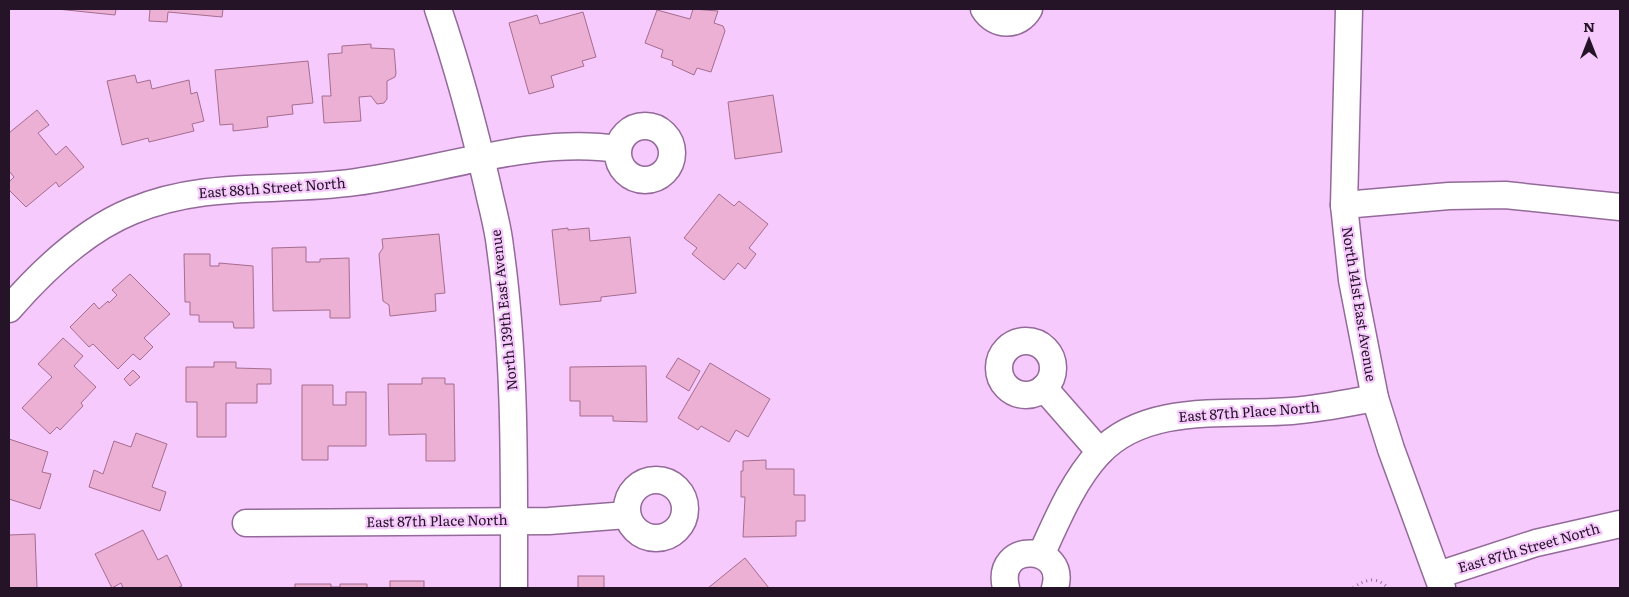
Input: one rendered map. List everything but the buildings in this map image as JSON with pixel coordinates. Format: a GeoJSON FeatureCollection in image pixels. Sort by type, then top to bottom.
{"type":"FeatureCollection","features":[{"type":"Feature","properties":{"kind":"street","name":"North 139th East Avenue"},"geometry":{"type":"LineString","coordinates":[[438,9],[453,54],[481,159],[500,246],[510,349],[514,442],[514,588]]}},
{"type":"Feature","properties":{"kind":"street"},"geometry":{"type":"LineString","coordinates":[[984,9],[992,19],[1005,23],[1020,19],[1029,9]]}},
{"type":"Feature","properties":{"kind":"street","name":"North 141st East Avenue"},"geometry":{"type":"LineString","coordinates":[[1349,9],[1344,205],[1352,280],[1375,398],[1391,449],[1440,581]]}},
{"type":"Feature","properties":{"kind":"street","name":"East 88th Street North"},"geometry":{"type":"LineString","coordinates":[[11,303],[66,253],[96,230],[131,212],[162,200],[228,188],[308,188],[356,182],[527,151],[597,146],[618,149]]}},
{"type":"Feature","properties":{"kind":"street"},"geometry":{"type":"LineString","coordinates":[[1344,205],[1449,196],[1505,195],[1620,207]]}},
{"type":"Feature","properties":{"kind":"street"},"geometry":{"type":"LineString","coordinates":[[1044,388],[1100,452]]}},
{"type":"Feature","properties":{"kind":"street","name":"East 87th Place North"},"geometry":{"type":"LineString","coordinates":[[1041,555],[1072,490],[1100,452],[1132,429],[1169,417],[1293,411],[1375,398]]}},
{"type":"Feature","properties":{"kind":"street","name":"East 87th Place North"},"geometry":{"type":"LineString","coordinates":[[246,523],[567,520],[627,515]]}},
{"type":"Feature","properties":{"kind":"street","name":"East 87th Street North"},"geometry":{"type":"LineString","coordinates":[[1440,581],[1536,543],[1620,524]]}},
{"type":"Feature","properties":{"kind":"street"},"geometry":{"type":"LineString","coordinates":[[1006,588],[1004,574],[1012,560],[1026,553],[1041,555],[1050,562],[1055,570],[1055,588]]}},
{"type":"Feature","properties":{"kind":"path"},"geometry":{"type":"LineString","coordinates":[[1353,588],[1370,580],[1380,581],[1388,588]]}}]}
